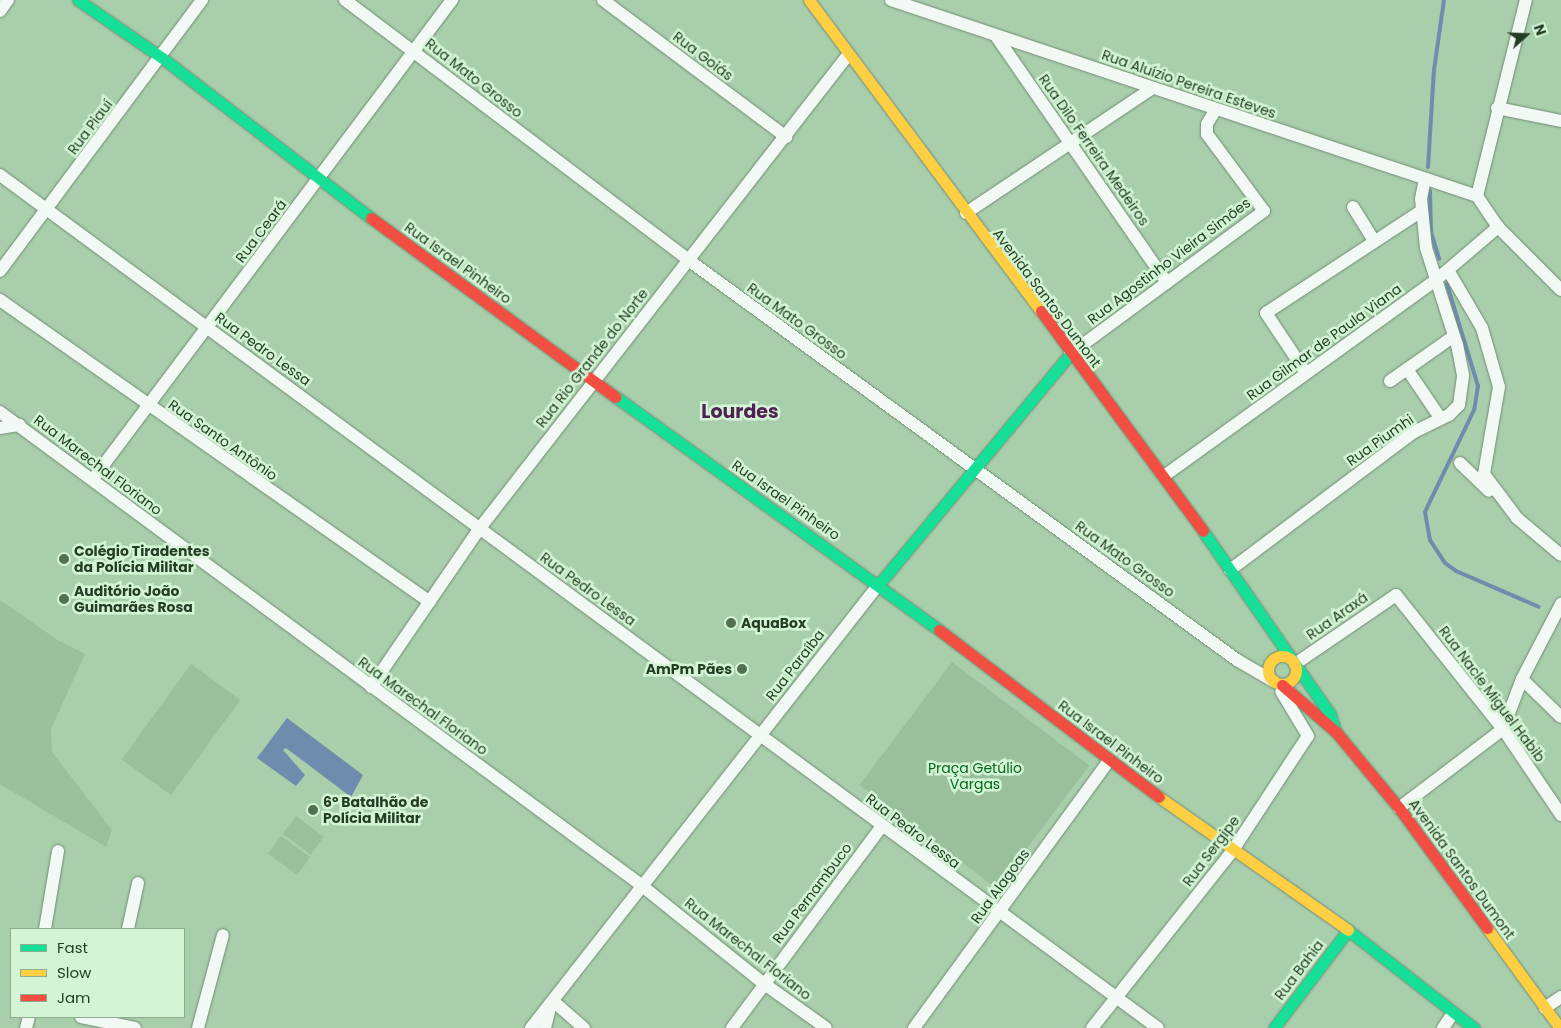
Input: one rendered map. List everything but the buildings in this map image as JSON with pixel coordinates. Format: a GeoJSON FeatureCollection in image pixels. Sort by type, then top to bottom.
{"type":"FeatureCollection","features":[{"type":"Feature","properties":{"kind":"street"},"geometry":{"type":"LineString","coordinates":[[0,11],[8,0]]}},
{"type":"Feature","properties":{"kind":"street","name":"Rua Israel Pinheiro"},"geometry":{"type":"LineString","coordinates":[[78,0],[161,57],[319,180],[593,381],[879,584],[1109,761],[1348,930],[1474,1028]]}},
{"type":"Feature","properties":{"kind":"street","name":"Rua Piauí"},"geometry":{"type":"LineString","coordinates":[[0,271],[202,0]]}},
{"type":"Feature","properties":{"kind":"street","name":"Rua Mato Grosso"},"geometry":{"type":"LineString","coordinates":[[345,0],[414,50],[687,259],[1237,660],[1277,683]]}},
{"type":"Feature","properties":{"kind":"street","name":"Rua Ceará"},"geometry":{"type":"LineString","coordinates":[[92,479],[319,180],[452,0]]}},
{"type":"Feature","properties":{"kind":"street","name":"Rua Goiás"},"geometry":{"type":"LineString","coordinates":[[603,0],[786,137]]}},
{"type":"Feature","properties":{"kind":"street","name":"Avenida Santos Dumont"},"geometry":{"type":"LineString","coordinates":[[809,0],[1070,354],[1164,476],[1330,714],[1336,732]]}},
{"type":"Feature","properties":{"kind":"street","name":"Rua Aluízio Pereira Esteves"},"geometry":{"type":"LineString","coordinates":[[891,0],[1477,196]]}},
{"type":"Feature","properties":{"kind":"street"},"geometry":{"type":"LineString","coordinates":[[1526,0],[1497,108],[1477,196],[1498,228],[1561,290]]}},
{"type":"Feature","properties":{"kind":"street","name":"Rua Dilo Ferreira Medeiros"},"geometry":{"type":"LineString","coordinates":[[996,36],[1072,142],[1166,283]]}},
{"type":"Feature","properties":{"kind":"street","name":"Rua Rio Grande do Norte"},"geometry":{"type":"LineString","coordinates":[[371,686],[480,528],[687,259],[786,137],[848,55]]}},
{"type":"Feature","properties":{"kind":"street"},"geometry":{"type":"LineString","coordinates":[[966,213],[1153,88]]}},
{"type":"Feature","properties":{"kind":"street"},"geometry":{"type":"LineString","coordinates":[[1497,108],[1561,121]]}},
{"type":"Feature","properties":{"kind":"street","name":"Rua Agostinho Vieira Simões"},"geometry":{"type":"LineString","coordinates":[[1070,354],[1264,211],[1207,134],[1207,124],[1216,109]]}},
{"type":"Feature","properties":{"kind":"street","name":"Rua Pedro Lessa"},"geometry":{"type":"LineString","coordinates":[[0,176],[207,326],[760,734],[999,914],[1158,1028]]}},
{"type":"Feature","properties":{"kind":"street","name":"Rua Piumhi"},"geometry":{"type":"LineString","coordinates":[[1230,570],[1410,435],[1456,409],[1463,389],[1454,336],[1426,248],[1421,211],[1425,179]]}},
{"type":"Feature","properties":{"kind":"street"},"geometry":{"type":"LineString","coordinates":[[1353,208],[1373,240]]}},
{"type":"Feature","properties":{"kind":"street"},"geometry":{"type":"LineString","coordinates":[[1306,372],[1266,313],[1373,240],[1421,211]]}},
{"type":"Feature","properties":{"kind":"street","name":"Rua Gilmar de Paula Viana"},"geometry":{"type":"LineString","coordinates":[[1164,476],[1436,280],[1498,228]]}},
{"type":"Feature","properties":{"kind":"street"},"geometry":{"type":"LineString","coordinates":[[1448,270],[1482,328],[1499,387],[1484,474],[1517,518]]}},
{"type":"Feature","properties":{"kind":"street","name":"Rua Santo Antônio"},"geometry":{"type":"LineString","coordinates":[[0,300],[430,602]]}},
{"type":"Feature","properties":{"kind":"street"},"geometry":{"type":"LineString","coordinates":[[1390,381],[1454,336]]}},
{"type":"Feature","properties":{"kind":"street","name":"Rua Paraíba"},"geometry":{"type":"LineString","coordinates":[[531,1028],[641,885],[879,584],[976,470],[1070,354]]}},
{"type":"Feature","properties":{"kind":"street"},"geometry":{"type":"LineString","coordinates":[[1407,369],[1441,419]]}},
{"type":"Feature","properties":{"kind":"street","name":"Rua Marechal Floriano"},"geometry":{"type":"LineString","coordinates":[[0,412],[641,885],[763,983],[826,1028]]}},
{"type":"Feature","properties":{"kind":"street"},"geometry":{"type":"LineString","coordinates":[[0,428],[20,425]]}},
{"type":"Feature","properties":{"kind":"street"},"geometry":{"type":"LineString","coordinates":[[1460,463],[1517,518],[1561,555]]}},
{"type":"Feature","properties":{"kind":"street","name":"Rua Araxá"},"geometry":{"type":"LineString","coordinates":[[1294,663],[1396,594]]}},
{"type":"Feature","properties":{"kind":"street","name":"Rua Nacle Miguel Habib"},"geometry":{"type":"LineString","coordinates":[[1396,594],[1503,729],[1561,815]]}},
{"type":"Feature","properties":{"kind":"street"},"geometry":{"type":"LineString","coordinates":[[1399,808],[1503,729],[1522,679],[1561,604]]}},
{"type":"Feature","properties":{"kind":"street","name":"Avenida Santos Dumont"},"geometry":{"type":"LineString","coordinates":[[1261,614],[1270,664],[1277,683],[1336,732],[1399,808],[1560,1028]]}},
{"type":"Feature","properties":{"kind":"street"},"geometry":{"type":"LineString","coordinates":[[1270,664],[1284,656],[1294,663],[1294,678],[1277,683]]}},
{"type":"Feature","properties":{"kind":"street","name":"Rua Mato Grosso"},"geometry":{"type":"LineString","coordinates":[[1237,660],[1270,664]]}},
{"type":"Feature","properties":{"kind":"street"},"geometry":{"type":"LineString","coordinates":[[1522,679],[1561,717]]}},
{"type":"Feature","properties":{"kind":"street","name":"Rua Sergipe"},"geometry":{"type":"LineString","coordinates":[[1092,1028],[1233,850],[1309,734],[1277,683]]}},
{"type":"Feature","properties":{"kind":"street","name":"Rua Alagoas"},"geometry":{"type":"LineString","coordinates":[[914,1028],[1109,761]]}},
{"type":"Feature","properties":{"kind":"street","name":"Rua Pernambuco"},"geometry":{"type":"LineString","coordinates":[[732,1028],[763,983],[882,826]]}},
{"type":"Feature","properties":{"kind":"street"},"geometry":{"type":"LineString","coordinates":[[45,928],[58,851]]}},
{"type":"Feature","properties":{"kind":"street"},"geometry":{"type":"LineString","coordinates":[[128,928],[138,883]]}},
{"type":"Feature","properties":{"kind":"street","name":"Rua Bahia"},"geometry":{"type":"LineString","coordinates":[[1274,1028],[1348,930]]}},
{"type":"Feature","properties":{"kind":"street"},"geometry":{"type":"LineString","coordinates":[[198,1028],[223,935]]}},
{"type":"Feature","properties":{"kind":"street"},"geometry":{"type":"LineString","coordinates":[[1545,1008],[1561,996]]}},
{"type":"Feature","properties":{"kind":"street"},"geometry":{"type":"LineString","coordinates":[[545,1028],[553,1001],[584,1028]]}},
{"type":"Feature","properties":{"kind":"street"},"geometry":{"type":"LineString","coordinates":[[1442,1028],[1453,1013]]}},
{"type":"Feature","properties":{"kind":"street"},"geometry":{"type":"LineString","coordinates":[[94,1018],[108,1019],[135,1028]]}},
{"type":"Feature","properties":{"kind":"green space"},"geometry":{"type":"Polygon","coordinates":[[[0,600],[59,641],[85,654],[51,729],[52,752],[112,830],[106,847],[0,784],[0,600]]]}},
{"type":"Feature","properties":{"kind":"green space","name":"Praça Getúlio Vargas"},"geometry":{"type":"Polygon","coordinates":[[[952,662],[1089,766],[997,889],[859,785],[952,662]]]}},
{"type":"Feature","properties":{"kind":"green space"},"geometry":{"type":"Polygon","coordinates":[[[191,664],[240,700],[171,795],[122,759],[191,664]]]}},
{"type":"Feature","properties":{"kind":"green space"},"geometry":{"type":"Polygon","coordinates":[[[296,816],[324,837],[311,855],[283,834],[296,816]]]}},
{"type":"Feature","properties":{"kind":"green space"},"geometry":{"type":"Polygon","coordinates":[[[281,836],[310,857],[297,875],[268,854],[281,836]]]}},
{"type":"Feature","properties":{"kind":"water"},"geometry":{"type":"Polygon","coordinates":[[[287,718],[363,775],[351,797],[286,748],[283,750],[305,775],[296,786],[257,758],[287,718]]]}},
{"type":"Feature","properties":{"kind":"waterway"},"geometry":{"type":"LineString","coordinates":[[1428,167],[1434,70],[1444,0]]}},
{"type":"Feature","properties":{"kind":"waterway"},"geometry":{"type":"LineString","coordinates":[[1430,191],[1431,232],[1439,259]]}},
{"type":"Feature","properties":{"kind":"waterway"},"geometry":{"type":"LineString","coordinates":[[1447,284],[1478,386],[1474,410],[1425,512],[1430,540],[1445,563],[1456,571],[1539,607]]}},
{"type":"Feature","properties":{"kind":"traffic: fast"},"geometry":{"type":"LineString","coordinates":[[78,0],[161,57],[371,218]]}},
{"type":"Feature","properties":{"kind":"traffic: fast"},"geometry":{"type":"LineString","coordinates":[[879,584],[1070,354]]}},
{"type":"Feature","properties":{"kind":"traffic: fast"},"geometry":{"type":"LineString","coordinates":[[616,397],[939,630]]}},
{"type":"Feature","properties":{"kind":"traffic: fast"},"geometry":{"type":"LineString","coordinates":[[1203,531],[1293,661]]}},
{"type":"Feature","properties":{"kind":"traffic: fast"},"geometry":{"type":"LineString","coordinates":[[1295,664],[1330,714],[1336,732]]}},
{"type":"Feature","properties":{"kind":"traffic: fast"},"geometry":{"type":"LineString","coordinates":[[1274,1028],[1348,930],[1474,1028]]}},
{"type":"Feature","properties":{"kind":"traffic: slow"},"geometry":{"type":"LineString","coordinates":[[809,0],[1041,311]]}},
{"type":"Feature","properties":{"kind":"traffic: slow"},"geometry":{"type":"LineString","coordinates":[[1282,656],[1292,660],[1296,670],[1292,680],[1282,684],[1272,680],[1268,670],[1272,660],[1282,656]]}},
{"type":"Feature","properties":{"kind":"traffic: slow"},"geometry":{"type":"LineString","coordinates":[[1159,797],[1348,930]]}},
{"type":"Feature","properties":{"kind":"traffic: slow"},"geometry":{"type":"LineString","coordinates":[[1487,928],[1560,1028]]}},
{"type":"Feature","properties":{"kind":"traffic: jam"},"geometry":{"type":"LineString","coordinates":[[371,218],[616,397]]}},
{"type":"Feature","properties":{"kind":"traffic: jam"},"geometry":{"type":"LineString","coordinates":[[1041,311],[1203,531]]}},
{"type":"Feature","properties":{"kind":"traffic: jam"},"geometry":{"type":"LineString","coordinates":[[939,630],[1159,797]]}},
{"type":"Feature","properties":{"kind":"traffic: jam"},"geometry":{"type":"LineString","coordinates":[[1282,685],[1336,732],[1399,808],[1487,928]]}},
{"type":"Feature","properties":{"kind":"place","name":"Colégio Tiradentes da Polícia Militar"},"geometry":{"type":"Point","coordinates":[64,559]}},
{"type":"Feature","properties":{"kind":"place","name":"Auditório João Guimarães Rosa"},"geometry":{"type":"Point","coordinates":[64,599]}},
{"type":"Feature","properties":{"kind":"place","name":"AquaBox"},"geometry":{"type":"Point","coordinates":[731,623]}},
{"type":"Feature","properties":{"kind":"place","name":"AmPm Pães"},"geometry":{"type":"Point","coordinates":[742,669]}},
{"type":"Feature","properties":{"kind":"place","name":"6º Batalhão de Polícia Militar"},"geometry":{"type":"Point","coordinates":[313,810]}},
{"type":"Feature","properties":{"kind":"district","name":"Lourdes"},"geometry":{"type":"Point","coordinates":[740,412]}}]}
